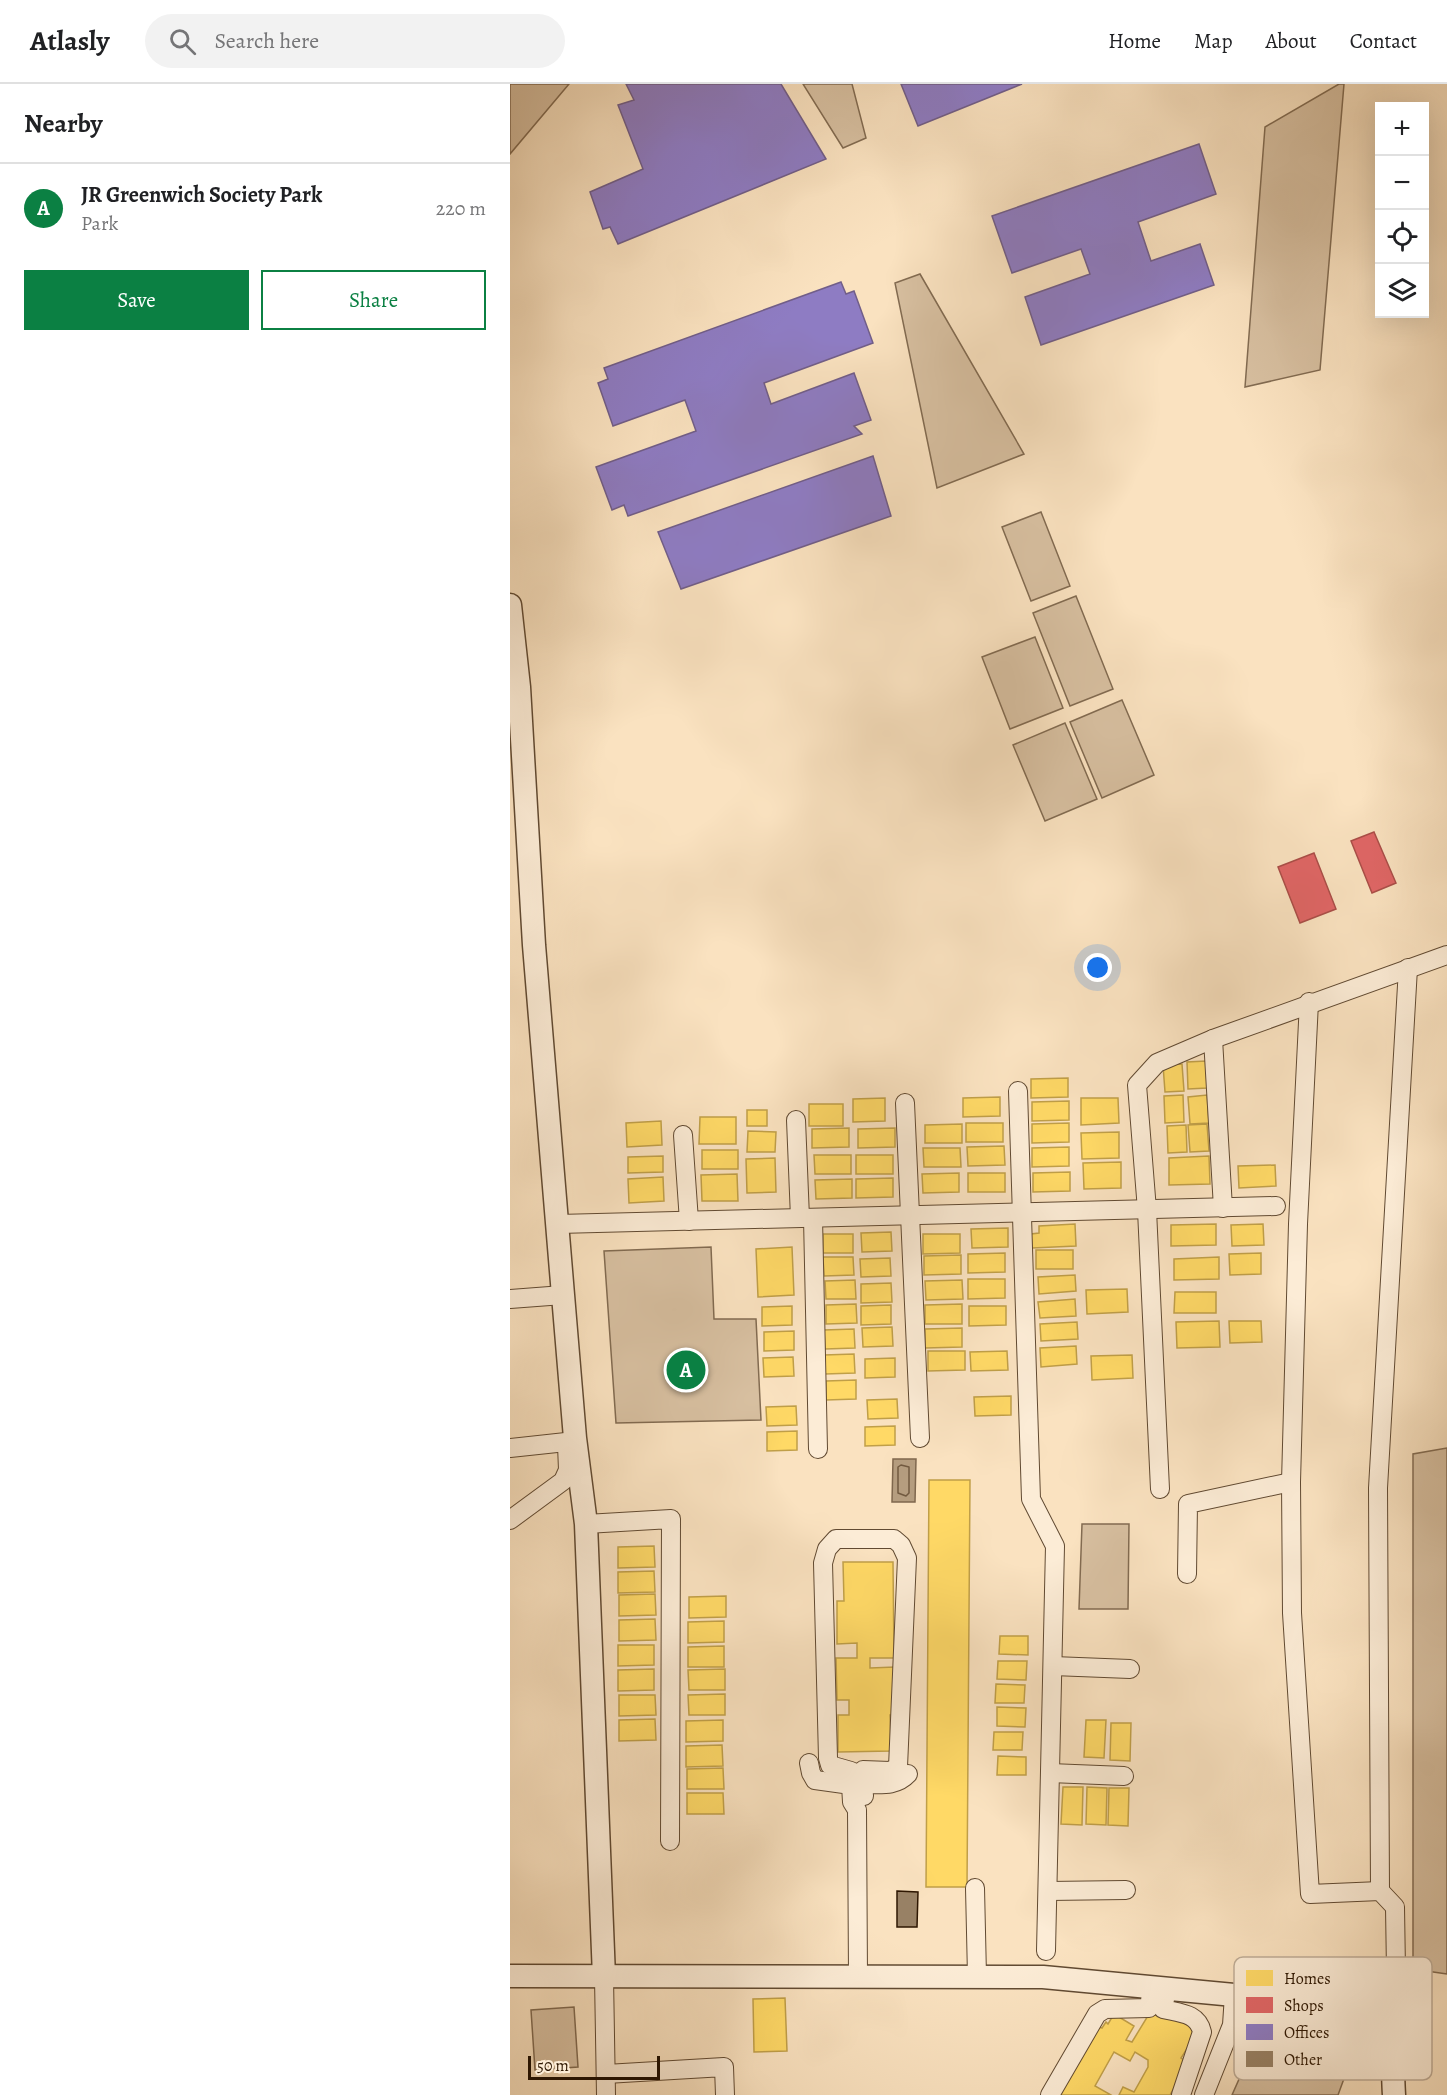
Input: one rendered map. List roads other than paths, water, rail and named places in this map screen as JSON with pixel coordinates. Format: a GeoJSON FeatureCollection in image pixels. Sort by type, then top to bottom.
{"type":"FeatureCollection","features":[{"type":"Feature","properties":{"kind":"street"},"geometry":{"type":"LineString","coordinates":[[510,605],[519,687],[534,945],[558,1224],[558,1295],[568,1470],[563,1481],[510,1520]]}},
{"type":"Feature","properties":{"kind":"street"},"geometry":{"type":"LineString","coordinates":[[1160,1489],[1147,1210],[1137,1085],[1157,1063],[1214,1039],[1309,1002],[1447,955]]}},
{"type":"Feature","properties":{"kind":"street"},"geometry":{"type":"LineString","coordinates":[[1396,1957],[1395,1906],[1380,1891],[1378,1488],[1408,968]]}},
{"type":"Feature","properties":{"kind":"street"},"geometry":{"type":"LineString","coordinates":[[1309,1002],[1298,1224],[1291,1482],[1292,1613],[1310,1894],[1380,1891]]}},
{"type":"Feature","properties":{"kind":"street"},"geometry":{"type":"LineString","coordinates":[[1214,1039],[1223,1208]]}},
{"type":"Feature","properties":{"kind":"street"},"geometry":{"type":"LineString","coordinates":[[1018,1091],[1031,1499],[1055,1546],[1046,1951]]}},
{"type":"Feature","properties":{"kind":"street"},"geometry":{"type":"LineString","coordinates":[[905,1103],[920,1438]]}},
{"type":"Feature","properties":{"kind":"street"},"geometry":{"type":"LineString","coordinates":[[796,1120],[807,1218],[818,1449]]}},
{"type":"Feature","properties":{"kind":"street"},"geometry":{"type":"LineString","coordinates":[[684,1135],[689,1221]]}},
{"type":"Feature","properties":{"kind":"street"},"geometry":{"type":"LineString","coordinates":[[558,1224],[1276,1206]]}},
{"type":"Feature","properties":{"kind":"street"},"geometry":{"type":"LineString","coordinates":[[510,1299],[558,1295]]}},
{"type":"Feature","properties":{"kind":"street"},"geometry":{"type":"LineString","coordinates":[[558,1295],[586,1524],[604,1977],[606,2095]]}},
{"type":"Feature","properties":{"kind":"street"},"geometry":{"type":"LineString","coordinates":[[510,1448],[566,1442]]}},
{"type":"Feature","properties":{"kind":"street"},"geometry":{"type":"LineString","coordinates":[[1187,1574],[1188,1504],[1291,1482]]}},
{"type":"Feature","properties":{"kind":"street"},"geometry":{"type":"LineString","coordinates":[[586,1524],[671,1520],[670,1841]]}},
{"type":"Feature","properties":{"kind":"street"},"geometry":{"type":"LineString","coordinates":[[836,1539],[894,1539],[901,1545],[907,1558],[898,1767],[891,1771],[857,1778],[830,1765],[828,1758],[823,1563],[827,1549],[836,1539]]}},
{"type":"Feature","properties":{"kind":"street"},"geometry":{"type":"LineString","coordinates":[[1053,1666],[1130,1669]]}},
{"type":"Feature","properties":{"kind":"street"},"geometry":{"type":"LineString","coordinates":[[809,1763],[810,1773],[815,1780],[857,1778],[898,1782],[908,1774],[909,1763]]}},
{"type":"Feature","properties":{"kind":"street"},"geometry":{"type":"LineString","coordinates":[[1050,1773],[1124,1776]]}},
{"type":"Feature","properties":{"kind":"street"},"geometry":{"type":"LineString","coordinates":[[857,1778],[863,1802],[857,1810],[858,1977]]}},
{"type":"Feature","properties":{"kind":"street"},"geometry":{"type":"LineString","coordinates":[[975,1888],[977,1976]]}},
{"type":"Feature","properties":{"kind":"street"},"geometry":{"type":"LineString","coordinates":[[1048,1891],[1126,1890]]}},
{"type":"Feature","properties":{"kind":"street"},"geometry":{"type":"LineString","coordinates":[[510,1976],[1043,1977],[1158,1998],[1200,2022],[1202,2032],[1181,2095]]}},
{"type":"Feature","properties":{"kind":"street"},"geometry":{"type":"LineString","coordinates":[[1050,2095],[1097,2014],[1105,2009],[1158,1998],[1234,1995],[1232,2025],[1204,2095]]}},
{"type":"Feature","properties":{"kind":"street"},"geometry":{"type":"LineString","coordinates":[[606,2074],[724,2067],[725,2095]]}},
{"type":"Feature","properties":{"kind":"street"},"geometry":{"type":"LineString","coordinates":[[1393,2080],[1394,2095]]}},
{"type":"Feature","properties":{"kind":"water"},"geometry":{"type":"Polygon","coordinates":[[[893,1459],[916,1459],[915,1502],[892,1502],[893,1459]]]}},
{"type":"Feature","properties":{"kind":"place","name":"JR Greenwich Society Park"},"geometry":{"type":"Point","coordinates":[686,1370]}}]}
